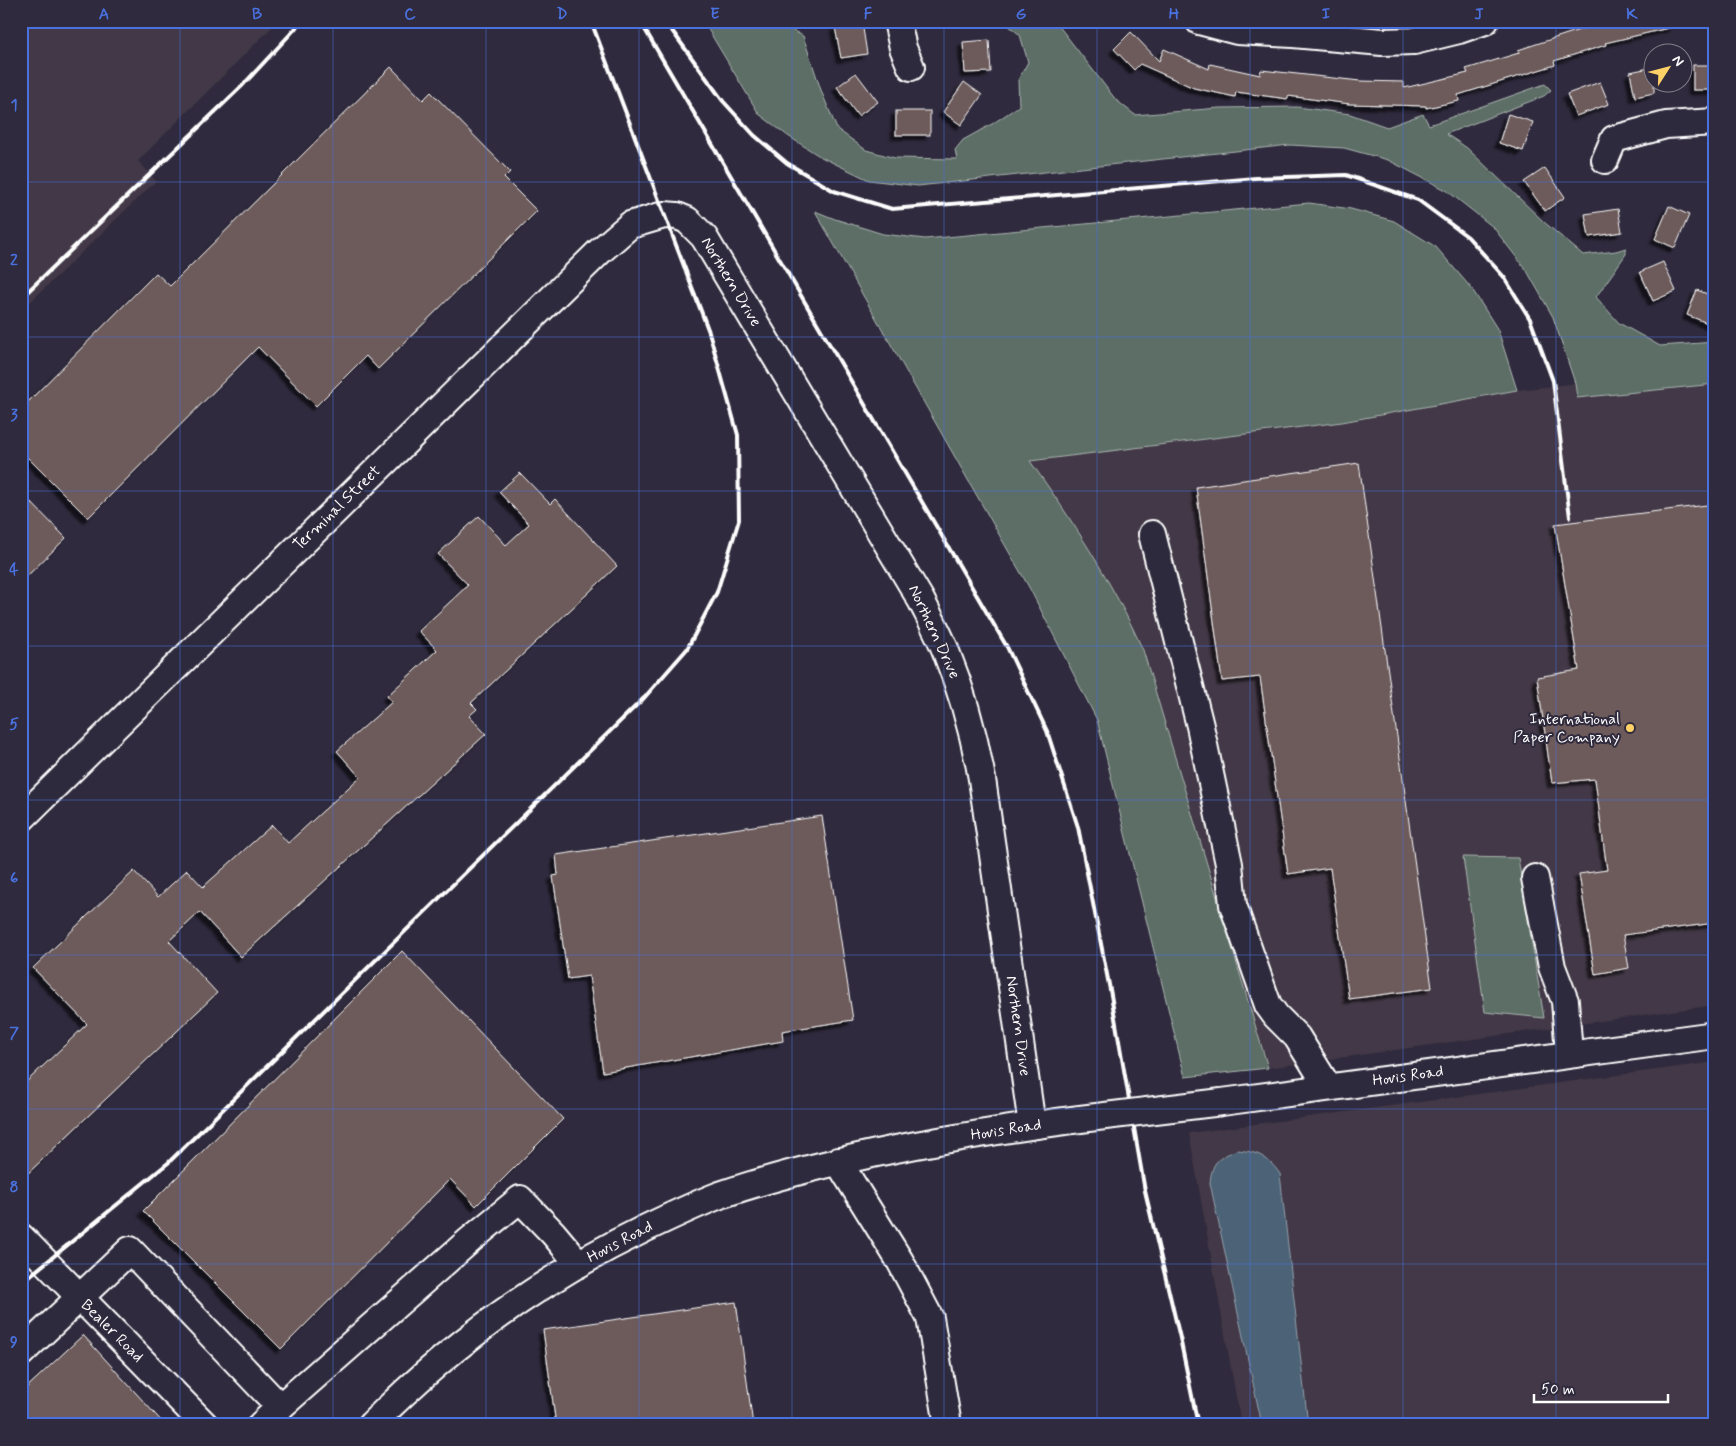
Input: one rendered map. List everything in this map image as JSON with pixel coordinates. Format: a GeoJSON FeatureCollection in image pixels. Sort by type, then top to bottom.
{"type":"FeatureCollection","features":[{"type":"Feature","properties":{"kind":"street"},"geometry":{"type":"LineString","coordinates":[[897,21],[902,48],[911,67]]}},
{"type":"Feature","properties":{"kind":"street"},"geometry":{"type":"LineString","coordinates":[[1199,21],[1237,31],[1294,28],[1382,42],[1414,41],[1459,30],[1485,21]]}},
{"type":"Feature","properties":{"kind":"street"},"geometry":{"type":"LineString","coordinates":[[1605,160],[1614,139],[1666,125],[1715,122]]}},
{"type":"Feature","properties":{"kind":"street","name":"Terminal Street"},"geometry":{"type":"LineString","coordinates":[[21,819],[600,251],[630,225],[664,215]]}},
{"type":"Feature","properties":{"kind":"street","name":"Northern Drive"},"geometry":{"type":"LineString","coordinates":[[664,215],[677,216],[687,220],[704,237],[922,600],[944,647],[963,698],[982,779],[1032,1125]]}},
{"type":"Feature","properties":{"kind":"street"},"geometry":{"type":"LineString","coordinates":[[1152,534],[1204,745],[1230,864],[1233,905],[1268,1004],[1276,1016],[1297,1037],[1328,1087]]}},
{"type":"Feature","properties":{"kind":"street"},"geometry":{"type":"LineString","coordinates":[[1535,878],[1552,967],[1564,1001],[1569,1054]]}},
{"type":"Feature","properties":{"kind":"street","name":"Hovis Road"},"geometry":{"type":"LineString","coordinates":[[371,1425],[435,1366],[491,1321],[552,1280],[614,1244],[679,1212],[711,1199],[783,1175],[838,1161],[974,1134],[1032,1125],[1222,1102],[1715,1035]]}},
{"type":"Feature","properties":{"kind":"street"},"geometry":{"type":"LineString","coordinates":[[838,1161],[900,1261],[930,1318],[948,1425]]}},
{"type":"Feature","properties":{"kind":"street"},"geometry":{"type":"LineString","coordinates":[[261,1425],[470,1240],[520,1199],[553,1233],[579,1264]]}},
{"type":"Feature","properties":{"kind":"street","name":"Bealer Road"},"geometry":{"type":"LineString","coordinates":[[21,1237],[205,1425]]}},
{"type":"Feature","properties":{"kind":"street"},"geometry":{"type":"LineString","coordinates":[[21,1353],[130,1250],[280,1407]]}},
{"type":"Feature","properties":{"kind":"shaded area"},"geometry":{"type":"Polygon","coordinates":[[[21,21],[278,21],[138,161],[156,181],[21,311],[21,21]]]}},
{"type":"Feature","properties":{"kind":"shaded area"},"geometry":{"type":"Polygon","coordinates":[[[1309,203],[1351,209],[1394,221],[1436,247],[1472,289],[1498,330],[1517,390],[1715,367],[1715,1005],[1268,1068],[1143,650],[1083,540],[1030,461],[1341,422],[1309,203]]]}},
{"type":"Feature","properties":{"kind":"shaded area"},"geometry":{"type":"Polygon","coordinates":[[[1715,1062],[1715,1425],[1241,1425],[1189,1133],[1715,1062]]]}},
{"type":"Feature","properties":{"kind":"green space"},"geometry":{"type":"Polygon","coordinates":[[[703,21],[775,21],[803,36],[822,93],[837,129],[866,150],[895,158],[957,159],[955,150],[963,140],[1019,106],[1018,80],[1028,62],[1020,35],[1003,21],[1055,21],[1116,100],[1135,115],[1219,108],[1297,107],[1350,114],[1387,127],[1423,114],[1429,125],[1545,84],[1551,90],[1544,96],[1446,134],[1467,148],[1544,222],[1583,255],[1626,248],[1626,254],[1596,297],[1619,323],[1660,346],[1715,342],[1715,384],[1577,398],[1575,383],[1553,317],[1527,271],[1493,227],[1446,190],[1388,160],[1344,148],[1290,145],[918,186],[869,180],[821,157],[788,136],[759,114],[703,21]]]}},
{"type":"Feature","properties":{"kind":"green space"},"geometry":{"type":"Polygon","coordinates":[[[1309,203],[1351,209],[1394,221],[1436,247],[1472,289],[1498,330],[1517,390],[1342,422],[1030,461],[1062,506],[1091,553],[1119,601],[1143,650],[1268,1068],[1185,1077],[1097,720],[1030,589],[815,211],[883,234],[925,239],[1309,203]]]}},
{"type":"Feature","properties":{"kind":"green space"},"geometry":{"type":"Polygon","coordinates":[[[1463,857],[1518,858],[1544,1018],[1485,1012],[1463,857]]]}},
{"type":"Feature","properties":{"kind":"water"},"geometry":{"type":"Polygon","coordinates":[[[1237,1150],[1262,1156],[1280,1174],[1308,1425],[1262,1425],[1210,1183],[1212,1170],[1217,1161],[1237,1150]]]}},
{"type":"Feature","properties":{"kind":"building"},"geometry":{"type":"Polygon","coordinates":[[[1607,21],[1672,21],[1673,27],[1605,43],[1606,45],[1554,61],[1555,65],[1458,95],[1459,101],[1426,108],[1426,106],[1350,104],[1288,96],[1288,99],[1236,92],[1235,97],[1194,88],[1140,64],[1134,70],[1114,49],[1131,32],[1159,61],[1164,49],[1209,69],[1210,64],[1260,75],[1261,70],[1360,81],[1404,82],[1404,88],[1468,73],[1466,69],[1519,53],[1518,50],[1607,21]]]}},
{"type":"Feature","properties":{"kind":"building"},"geometry":{"type":"Polygon","coordinates":[[[862,22],[867,54],[841,58],[835,27],[862,22]]]}},
{"type":"Feature","properties":{"kind":"building"},"geometry":{"type":"Polygon","coordinates":[[[989,40],[991,72],[965,73],[963,42],[989,40]]]}},
{"type":"Feature","properties":{"kind":"building"},"geometry":{"type":"Polygon","coordinates":[[[1694,65],[1715,65],[1715,90],[1694,90],[1694,65]]]}},
{"type":"Feature","properties":{"kind":"building"},"geometry":{"type":"Polygon","coordinates":[[[391,67],[423,100],[431,92],[510,172],[504,178],[537,211],[378,369],[366,356],[316,406],[258,347],[88,518],[21,451],[21,409],[156,273],[170,286],[391,67]]]}},
{"type":"Feature","properties":{"kind":"building"},"geometry":{"type":"Polygon","coordinates":[[[1644,69],[1644,92],[1654,93],[1635,97],[1630,72],[1644,69]]]}},
{"type":"Feature","properties":{"kind":"building"},"geometry":{"type":"Polygon","coordinates":[[[856,73],[878,102],[858,116],[837,87],[856,73]]]}},
{"type":"Feature","properties":{"kind":"building"},"geometry":{"type":"Polygon","coordinates":[[[964,82],[982,95],[961,125],[943,112],[964,82]]]}},
{"type":"Feature","properties":{"kind":"building"},"geometry":{"type":"Polygon","coordinates":[[[1600,82],[1609,104],[1576,116],[1567,94],[1600,82]]]}},
{"type":"Feature","properties":{"kind":"building"},"geometry":{"type":"Polygon","coordinates":[[[896,111],[930,111],[930,135],[896,135],[896,111]]]}},
{"type":"Feature","properties":{"kind":"building"},"geometry":{"type":"Polygon","coordinates":[[[1508,114],[1533,122],[1523,151],[1499,143],[1508,114]]]}},
{"type":"Feature","properties":{"kind":"building"},"geometry":{"type":"Polygon","coordinates":[[[1545,168],[1565,197],[1545,211],[1524,182],[1545,168]]]}},
{"type":"Feature","properties":{"kind":"building"},"geometry":{"type":"Polygon","coordinates":[[[1669,206],[1689,215],[1675,248],[1655,239],[1669,206]]]}},
{"type":"Feature","properties":{"kind":"building"},"geometry":{"type":"Polygon","coordinates":[[[1618,209],[1622,232],[1589,237],[1585,214],[1618,209]]]}},
{"type":"Feature","properties":{"kind":"building"},"geometry":{"type":"Polygon","coordinates":[[[1663,262],[1676,291],[1653,301],[1640,272],[1663,262]]]}},
{"type":"Feature","properties":{"kind":"building"},"geometry":{"type":"Polygon","coordinates":[[[1697,290],[1715,297],[1715,326],[1687,315],[1697,290]]]}},
{"type":"Feature","properties":{"kind":"building"},"geometry":{"type":"Polygon","coordinates":[[[1359,463],[1432,988],[1349,999],[1330,868],[1288,874],[1260,677],[1222,681],[1196,487],[1359,463]]]}},
{"type":"Feature","properties":{"kind":"building"},"geometry":{"type":"Polygon","coordinates":[[[520,473],[550,504],[555,499],[617,566],[471,703],[477,709],[469,716],[486,734],[241,957],[200,912],[169,941],[217,993],[21,1180],[21,1087],[87,1024],[33,968],[134,871],[158,897],[187,870],[203,887],[272,825],[288,843],[360,777],[337,751],[392,702],[387,696],[437,650],[419,631],[468,585],[438,554],[479,516],[506,545],[529,524],[499,492],[520,473]]]}},
{"type":"Feature","properties":{"kind":"building"},"geometry":{"type":"Polygon","coordinates":[[[21,492],[66,538],[21,582],[21,492]]]}},
{"type":"Feature","properties":{"kind":"building","name":"International Paper Company"},"geometry":{"type":"Polygon","coordinates":[[[1715,504],[1715,923],[1623,935],[1629,968],[1595,974],[1579,874],[1607,870],[1595,779],[1552,783],[1537,677],[1579,670],[1555,524],[1715,504]]]}},
{"type":"Feature","properties":{"kind":"building"},"geometry":{"type":"Polygon","coordinates":[[[822,816],[853,1020],[782,1031],[783,1041],[603,1072],[589,976],[568,979],[553,876],[558,875],[556,855],[822,816]]]}},
{"type":"Feature","properties":{"kind":"building"},"geometry":{"type":"Polygon","coordinates":[[[402,951],[563,1119],[476,1206],[450,1179],[281,1349],[143,1211],[402,951]]]}},
{"type":"Feature","properties":{"kind":"building"},"geometry":{"type":"Polygon","coordinates":[[[736,1302],[753,1425],[556,1425],[543,1330],[736,1302]]]}},
{"type":"Feature","properties":{"kind":"building"},"geometry":{"type":"Polygon","coordinates":[[[83,1335],[165,1425],[21,1425],[21,1393],[83,1335]]]}},
{"type":"Feature","properties":{"kind":"railway"},"geometry":{"type":"LineString","coordinates":[[21,298],[243,85],[295,29],[300,21]]}},
{"type":"Feature","properties":{"kind":"railway"},"geometry":{"type":"LineString","coordinates":[[21,1283],[168,1163],[644,698],[687,649],[717,592],[739,520],[738,435],[709,332],[591,21]]}},
{"type":"Feature","properties":{"kind":"railway"},"geometry":{"type":"LineString","coordinates":[[640,21],[1007,647],[1047,731],[1078,827],[1111,995],[1145,1191],[1180,1338],[1198,1425]]}},
{"type":"Feature","properties":{"kind":"railway"},"geometry":{"type":"LineString","coordinates":[[665,21],[723,101],[754,135],[787,163],[834,191],[892,209],[1256,178],[1346,175],[1418,200],[1468,237],[1504,277],[1530,319],[1553,381],[1570,517]]}},
{"type":"Feature","properties":{"kind":"place","name":"International Paper Company"},"geometry":{"type":"Point","coordinates":[1630,728]}}]}
